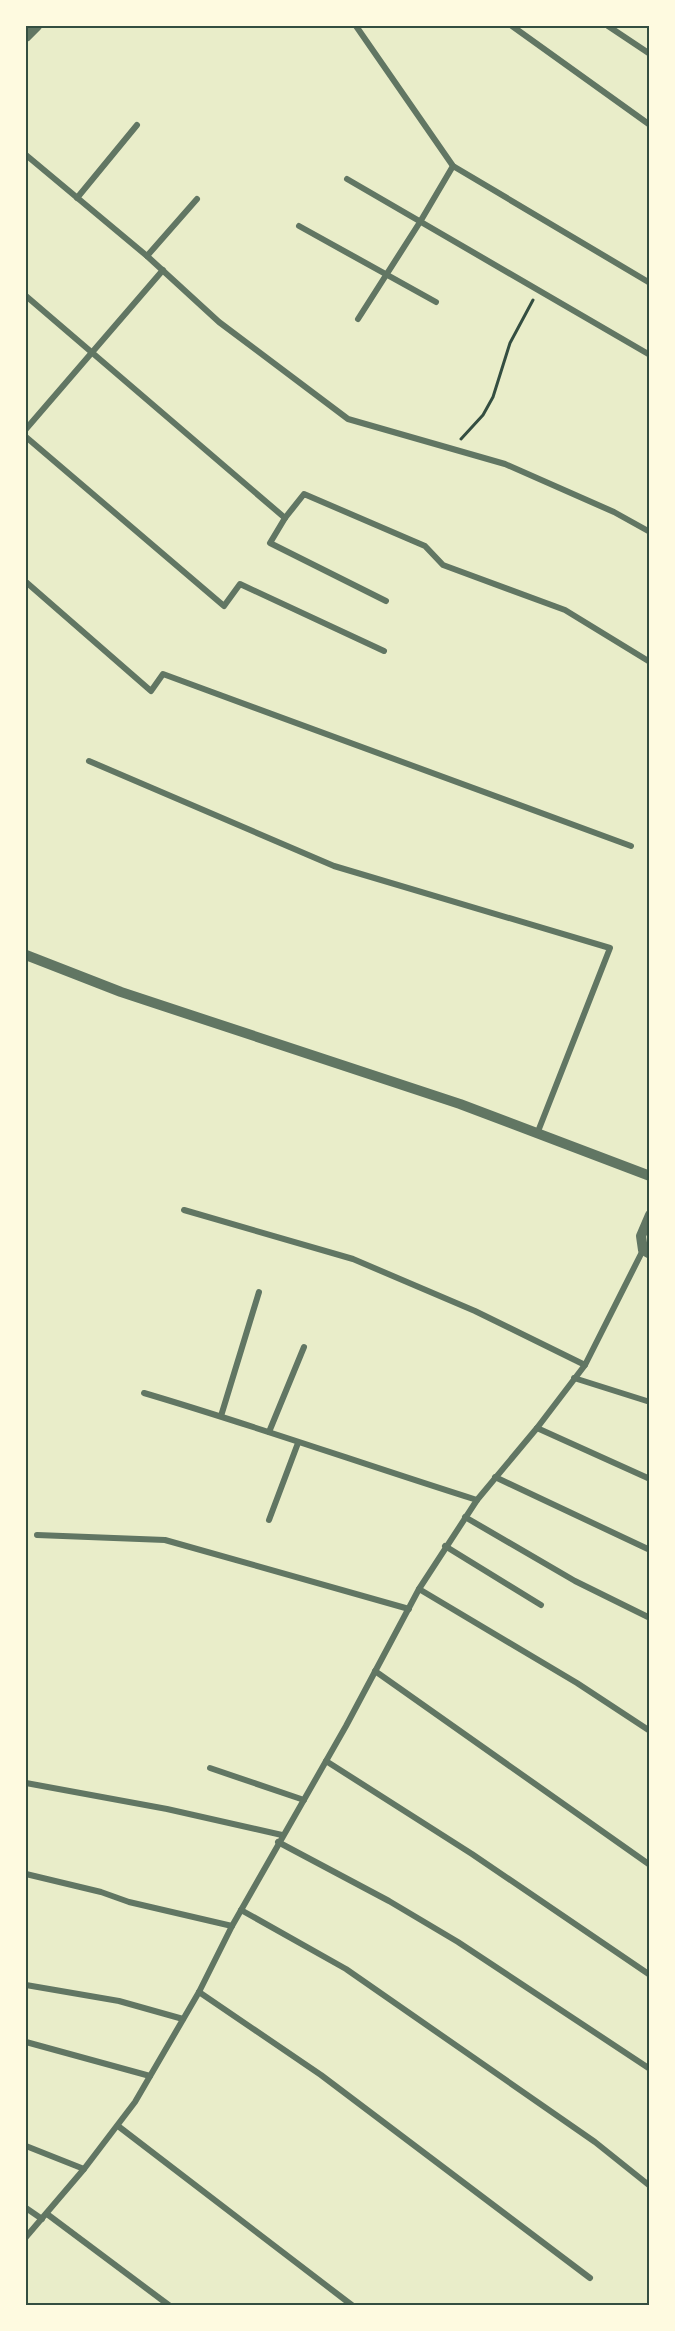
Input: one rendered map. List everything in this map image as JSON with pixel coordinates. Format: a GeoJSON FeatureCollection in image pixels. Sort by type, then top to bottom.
{"type":"FeatureCollection","features":[{"type":"Feature","properties":{"kind":"street"},"geometry":{"type":"LineString","coordinates":[[26,37],[37,26]]}},
{"type":"Feature","properties":{"kind":"street"},"geometry":{"type":"LineString","coordinates":[[356,26],[453,166],[650,284]]}},
{"type":"Feature","properties":{"kind":"street"},"geometry":{"type":"LineString","coordinates":[[513,26],[650,125]]}},
{"type":"Feature","properties":{"kind":"street"},"geometry":{"type":"LineString","coordinates":[[608,26],[650,54]]}},
{"type":"Feature","properties":{"kind":"street"},"geometry":{"type":"LineString","coordinates":[[77,198],[137,125]]}},
{"type":"Feature","properties":{"kind":"street"},"geometry":{"type":"LineString","coordinates":[[26,155],[147,255],[219,322],[348,419],[505,464],[614,512],[650,532]]}},
{"type":"Feature","properties":{"kind":"street"},"geometry":{"type":"LineString","coordinates":[[358,319],[453,166]]}},
{"type":"Feature","properties":{"kind":"street"},"geometry":{"type":"LineString","coordinates":[[347,179],[650,355]]}},
{"type":"Feature","properties":{"kind":"street"},"geometry":{"type":"LineString","coordinates":[[147,255],[197,199]]}},
{"type":"Feature","properties":{"kind":"street"},"geometry":{"type":"LineString","coordinates":[[298,226],[436,302]]}},
{"type":"Feature","properties":{"kind":"street"},"geometry":{"type":"LineString","coordinates":[[26,429],[163,270]]}},
{"type":"Feature","properties":{"kind":"street"},"geometry":{"type":"LineString","coordinates":[[26,296],[285,518]]}},
{"type":"Feature","properties":{"kind":"street"},"geometry":{"type":"LineString","coordinates":[[26,437],[224,606],[240,584],[384,651]]}},
{"type":"Feature","properties":{"kind":"street"},"geometry":{"type":"LineString","coordinates":[[386,601],[270,543],[285,518],[304,494],[425,546],[443,565],[565,610],[650,662]]}},
{"type":"Feature","properties":{"kind":"street"},"geometry":{"type":"LineString","coordinates":[[26,582],[151,691],[163,674],[631,846]]}},
{"type":"Feature","properties":{"kind":"street"},"geometry":{"type":"LineString","coordinates":[[89,762],[334,866],[610,948],[537,1134]]}},
{"type":"Feature","properties":{"kind":"street"},"geometry":{"type":"LineString","coordinates":[[26,954],[121,992],[460,1104],[650,1176]]}},
{"type":"Feature","properties":{"kind":"street"},"geometry":{"type":"LineString","coordinates":[[184,1210],[353,1258],[475,1311],[585,1365]]}},
{"type":"Feature","properties":{"kind":"street"},"geometry":{"type":"LineString","coordinates":[[26,2237],[118,2126],[150,2076],[199,1992],[278,1842],[304,1800],[419,1589],[445,1546],[477,1500],[537,1428],[585,1365],[646,1252],[641,1236],[650,1215]]}},
{"type":"Feature","properties":{"kind":"street"},"geometry":{"type":"LineString","coordinates":[[221,1416],[258,1292]]}},
{"type":"Feature","properties":{"kind":"street"},"geometry":{"type":"LineString","coordinates":[[269,1432],[304,1347]]}},
{"type":"Feature","properties":{"kind":"street"},"geometry":{"type":"LineString","coordinates":[[574,1378],[650,1402]]}},
{"type":"Feature","properties":{"kind":"street"},"geometry":{"type":"LineString","coordinates":[[144,1393],[477,1500]]}},
{"type":"Feature","properties":{"kind":"street"},"geometry":{"type":"LineString","coordinates":[[537,1428],[650,1479]]}},
{"type":"Feature","properties":{"kind":"street"},"geometry":{"type":"LineString","coordinates":[[269,1520],[298,1443]]}},
{"type":"Feature","properties":{"kind":"street"},"geometry":{"type":"LineString","coordinates":[[495,1477],[650,1550]]}},
{"type":"Feature","properties":{"kind":"street"},"geometry":{"type":"LineString","coordinates":[[465,1516],[575,1581],[650,1618]]}},
{"type":"Feature","properties":{"kind":"street"},"geometry":{"type":"LineString","coordinates":[[37,1535],[165,1540],[409,1609]]}},
{"type":"Feature","properties":{"kind":"street"},"geometry":{"type":"LineString","coordinates":[[445,1546],[541,1605]]}},
{"type":"Feature","properties":{"kind":"street"},"geometry":{"type":"LineString","coordinates":[[419,1589],[577,1683],[650,1731]]}},
{"type":"Feature","properties":{"kind":"street"},"geometry":{"type":"LineString","coordinates":[[375,1671],[650,1865]]}},
{"type":"Feature","properties":{"kind":"street"},"geometry":{"type":"LineString","coordinates":[[326,1761],[472,1854],[650,1975]]}},
{"type":"Feature","properties":{"kind":"street"},"geometry":{"type":"LineString","coordinates":[[210,1768],[304,1800]]}},
{"type":"Feature","properties":{"kind":"street"},"geometry":{"type":"LineString","coordinates":[[26,1783],[167,1809],[282,1835]]}},
{"type":"Feature","properties":{"kind":"street"},"geometry":{"type":"LineString","coordinates":[[278,1842],[389,1901],[458,1942],[650,2069]]}},
{"type":"Feature","properties":{"kind":"street"},"geometry":{"type":"LineString","coordinates":[[26,1874],[101,1892],[129,1902],[232,1926]]}},
{"type":"Feature","properties":{"kind":"street"},"geometry":{"type":"LineString","coordinates":[[241,1910],[346,1970],[595,2142],[650,2186]]}},
{"type":"Feature","properties":{"kind":"street"},"geometry":{"type":"LineString","coordinates":[[26,1985],[119,2001],[183,2019]]}},
{"type":"Feature","properties":{"kind":"street"},"geometry":{"type":"LineString","coordinates":[[199,1992],[321,2075],[590,2278]]}},
{"type":"Feature","properties":{"kind":"street"},"geometry":{"type":"LineString","coordinates":[[26,2042],[150,2076]]}},
{"type":"Feature","properties":{"kind":"street"},"geometry":{"type":"LineString","coordinates":[[118,2126],[353,2306]]}},
{"type":"Feature","properties":{"kind":"street"},"geometry":{"type":"LineString","coordinates":[[26,2146],[84,2169]]}},
{"type":"Feature","properties":{"kind":"street"},"geometry":{"type":"LineString","coordinates":[[26,2208],[42,2219]]}},
{"type":"Feature","properties":{"kind":"street"},"geometry":{"type":"LineString","coordinates":[[47,2214],[170,2306]]}},
{"type":"Feature","properties":{"kind":"path"},"geometry":{"type":"LineString","coordinates":[[451,449],[483,415],[493,397],[510,343],[538,291]]}}]}
